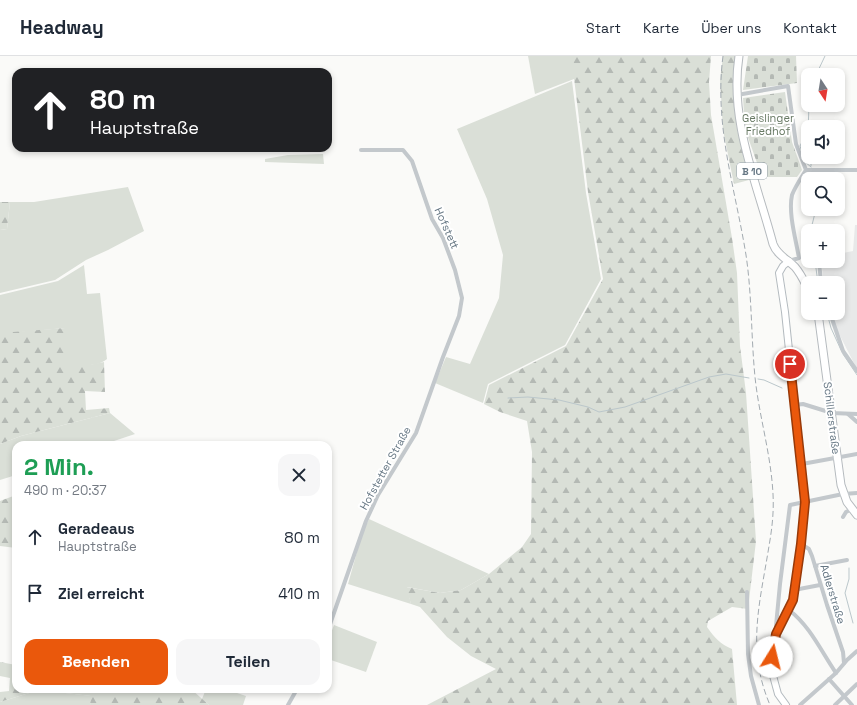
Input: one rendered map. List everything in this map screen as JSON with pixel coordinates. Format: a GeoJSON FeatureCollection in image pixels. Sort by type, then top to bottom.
{"type":"FeatureCollection","features":[{"type":"Feature","properties":{"kind":"main road","name":"B 10"},"geometry":{"type":"LineString","coordinates":[[739,56],[736,82],[739,95],[741,128],[748,159],[773,244],[778,253],[796,268],[802,276]]}},
{"type":"Feature","properties":{"kind":"main road","name":"Schillerstraße"},"geometry":{"type":"LineString","coordinates":[[819,320],[843,494],[854,512]]}},
{"type":"Feature","properties":{"kind":"street"},"geometry":{"type":"LineString","coordinates":[[739,95],[788,86],[796,144],[806,170]]}},
{"type":"Feature","properties":{"kind":"street","name":"Hofstett"},"geometry":{"type":"LineString","coordinates":[[361,150],[403,150],[412,162],[432,219],[443,238],[455,270],[462,298],[459,316],[443,357]]}},
{"type":"Feature","properties":{"kind":"street"},"geometry":{"type":"LineString","coordinates":[[806,170],[857,170]]}},
{"type":"Feature","properties":{"kind":"street"},"geometry":{"type":"LineString","coordinates":[[780,269],[784,264],[799,258],[792,213],[792,201],[793,193],[806,170]]}},
{"type":"Feature","properties":{"kind":"street"},"geometry":{"type":"LineString","coordinates":[[778,253],[805,502],[793,600],[778,631],[773,649],[772,666],[778,694],[786,705]]}},
{"type":"Feature","properties":{"kind":"street"},"geometry":{"type":"LineString","coordinates":[[832,320],[842,347],[857,371]]}},
{"type":"Feature","properties":{"kind":"street","name":"Hofstetter Straße"},"geometry":{"type":"LineString","coordinates":[[332,619],[366,521],[378,495],[416,433],[443,357]]}},
{"type":"Feature","properties":{"kind":"street"},"geometry":{"type":"LineString","coordinates":[[795,405],[803,404],[832,414],[857,414]]}},
{"type":"Feature","properties":{"kind":"street"},"geometry":{"type":"LineString","coordinates":[[848,414],[857,422]]}},
{"type":"Feature","properties":{"kind":"street"},"geometry":{"type":"LineString","coordinates":[[802,464],[857,454]]}},
{"type":"Feature","properties":{"kind":"street"},"geometry":{"type":"LineString","coordinates":[[778,631],[776,626],[780,584],[790,506],[843,494],[857,493]]}},
{"type":"Feature","properties":{"kind":"street","name":"Schillerstraße"},"geometry":{"type":"LineString","coordinates":[[843,517],[846,512],[854,512]]}},
{"type":"Feature","properties":{"kind":"street","name":"Adlerstraße"},"geometry":{"type":"LineString","coordinates":[[801,544],[809,549],[843,652],[844,664]]}},
{"type":"Feature","properties":{"kind":"street"},"geometry":{"type":"LineString","coordinates":[[815,566],[847,560]]}},
{"type":"Feature","properties":{"kind":"street"},"geometry":{"type":"LineString","coordinates":[[794,590],[820,585]]}},
{"type":"Feature","properties":{"kind":"street"},"geometry":{"type":"LineString","coordinates":[[747,592],[748,654],[751,676],[759,705]]}},
{"type":"Feature","properties":{"kind":"street"},"geometry":{"type":"LineString","coordinates":[[789,610],[798,617],[809,630],[836,673]]}},
{"type":"Feature","properties":{"kind":"street"},"geometry":{"type":"LineString","coordinates":[[800,705],[836,673],[857,651]]}},
{"type":"Feature","properties":{"kind":"street"},"geometry":{"type":"LineString","coordinates":[[843,652],[851,656]]}},
{"type":"Feature","properties":{"kind":"street"},"geometry":{"type":"LineString","coordinates":[[829,679],[852,705]]}},
{"type":"Feature","properties":{"kind":"street"},"geometry":{"type":"LineString","coordinates":[[835,705],[855,685]]}},
{"type":"Feature","properties":{"kind":"street"},"geometry":{"type":"LineString","coordinates":[[288,705],[295,693]]}},
{"type":"Feature","properties":{"kind":"shaded area"},"geometry":{"type":"Polygon","coordinates":[[[855,225],[857,225],[857,369],[835,326],[834,320],[845,320],[845,276],[823,276],[822,268],[845,268],[845,253],[853,251],[855,225]]]}},
{"type":"Feature","properties":{"kind":"green space"},"geometry":{"type":"Polygon","coordinates":[[[528,56],[574,56],[574,79],[535,94],[528,56]]]}},
{"type":"Feature","properties":{"kind":"green space"},"geometry":{"type":"Polygon","coordinates":[[[574,56],[711,56],[709,82],[711,115],[737,273],[740,346],[746,393],[756,541],[748,609],[732,607],[708,621],[707,627],[718,640],[732,649],[737,705],[427,705],[496,669],[471,656],[447,637],[420,607],[411,604],[406,587],[440,593],[461,590],[489,574],[522,547],[531,534],[532,452],[527,421],[500,412],[484,404],[489,385],[566,346],[603,279],[588,192],[573,70],[574,56]]]}},
{"type":"Feature","properties":{"kind":"green space"},"geometry":{"type":"Polygon","coordinates":[[[723,56],[737,56],[733,82],[737,129],[749,180],[734,184],[723,130],[720,80],[723,56]]]}},
{"type":"Feature","properties":{"kind":"green space","name":"Geislinger Friedhof"},"geometry":{"type":"Polygon","coordinates":[[[748,56],[796,56],[797,83],[743,90],[748,56]]]}},
{"type":"Feature","properties":{"kind":"green space"},"geometry":{"type":"Polygon","coordinates":[[[572,81],[586,193],[601,279],[565,345],[488,384],[483,403],[435,383],[446,357],[470,364],[499,298],[503,255],[487,199],[457,129],[572,81]]]}},
{"type":"Feature","properties":{"kind":"green space","name":"Geislinger Friedhof"},"geometry":{"type":"Polygon","coordinates":[[[785,92],[792,142],[802,170],[797,177],[762,177],[745,129],[743,98],[785,92]]]}},
{"type":"Feature","properties":{"kind":"green space"},"geometry":{"type":"Polygon","coordinates":[[[323,154],[324,164],[265,162],[265,159],[288,155],[323,154]]]}},
{"type":"Feature","properties":{"kind":"green space"},"geometry":{"type":"Polygon","coordinates":[[[128,187],[144,231],[86,260],[55,280],[0,293],[0,230],[7,229],[10,202],[34,202],[128,187]]]}},
{"type":"Feature","properties":{"kind":"green space"},"geometry":{"type":"Polygon","coordinates":[[[0,202],[10,202],[7,229],[0,230],[0,202]]]}},
{"type":"Feature","properties":{"kind":"green space"},"geometry":{"type":"Polygon","coordinates":[[[84,265],[87,294],[100,293],[107,359],[98,364],[92,365],[64,365],[65,328],[0,334],[0,295],[58,281],[84,265]]]}},
{"type":"Feature","properties":{"kind":"green space"},"geometry":{"type":"Polygon","coordinates":[[[65,328],[65,365],[89,365],[104,362],[105,392],[85,391],[86,410],[109,408],[110,413],[21,436],[0,444],[0,333],[65,328]]]}},
{"type":"Feature","properties":{"kind":"green space"},"geometry":{"type":"Polygon","coordinates":[[[110,413],[135,434],[114,441],[12,441],[12,476],[0,480],[0,444],[21,436],[110,413]]]}},
{"type":"Feature","properties":{"kind":"green space"},"geometry":{"type":"Polygon","coordinates":[[[12,496],[12,548],[0,546],[0,501],[12,496]]]}},
{"type":"Feature","properties":{"kind":"green space"},"geometry":{"type":"Polygon","coordinates":[[[369,519],[489,574],[461,590],[440,593],[407,587],[411,604],[348,584],[362,534],[369,519]]]}},
{"type":"Feature","properties":{"kind":"green space"},"geometry":{"type":"Polygon","coordinates":[[[334,625],[377,642],[366,672],[332,660],[332,630],[334,625]]]}},
{"type":"Feature","properties":{"kind":"green space"},"geometry":{"type":"Polygon","coordinates":[[[0,662],[12,664],[12,693],[29,693],[0,702],[0,692],[9,691],[10,678],[0,676],[0,662]]]}},
{"type":"Feature","properties":{"kind":"green space"},"geometry":{"type":"Polygon","coordinates":[[[29,693],[66,693],[92,696],[90,705],[0,705],[0,702],[29,693]]]}},
{"type":"Feature","properties":{"kind":"green space"},"geometry":{"type":"Polygon","coordinates":[[[65,693],[196,693],[209,705],[90,705],[91,696],[65,693]]]}},
{"type":"Feature","properties":{"kind":"green space"},"geometry":{"type":"Polygon","coordinates":[[[204,693],[237,693],[246,696],[243,705],[209,705],[202,699],[204,693]]]}},
{"type":"Feature","properties":{"kind":"waterway"},"geometry":{"type":"LineString","coordinates":[[819,68],[825,56]]}},
{"type":"Feature","properties":{"kind":"waterway"},"geometry":{"type":"LineString","coordinates":[[808,120],[809,112]]}},
{"type":"Feature","properties":{"kind":"waterway"},"geometry":{"type":"LineString","coordinates":[[801,144],[801,149]]}},
{"type":"Feature","properties":{"kind":"waterway"},"geometry":{"type":"LineString","coordinates":[[807,164],[811,167]]}},
{"type":"Feature","properties":{"kind":"waterway"},"geometry":{"type":"LineString","coordinates":[[812,224],[814,216]]}},
{"type":"Feature","properties":{"kind":"waterway"},"geometry":{"type":"LineString","coordinates":[[816,268],[817,276]]}},
{"type":"Feature","properties":{"kind":"waterway"},"geometry":{"type":"LineString","coordinates":[[829,320],[841,350]]}},
{"type":"Feature","properties":{"kind":"waterway"},"geometry":{"type":"LineString","coordinates":[[843,354],[857,375]]}},
{"type":"Feature","properties":{"kind":"waterway"},"geometry":{"type":"LineString","coordinates":[[508,398],[528,397],[559,400],[588,407],[599,412],[625,407],[709,377],[726,374],[749,378]]}},
{"type":"Feature","properties":{"kind":"waterway"},"geometry":{"type":"LineString","coordinates":[[758,379],[782,388]]}},
{"type":"Feature","properties":{"kind":"waterway"},"geometry":{"type":"LineString","coordinates":[[849,568],[849,579],[845,593],[853,623]]}},
{"type":"Feature","properties":{"kind":"railway"},"geometry":{"type":"LineString","coordinates":[[723,56],[721,82],[723,132],[746,255],[755,377],[772,479],[772,527],[757,626],[758,665],[770,705]]}},
{"type":"Feature","properties":{"kind":"route"},"geometry":{"type":"LineString","coordinates":[[772,657],[776,634],[793,600],[804,525],[805,502],[802,464],[790,364]]}}]}
